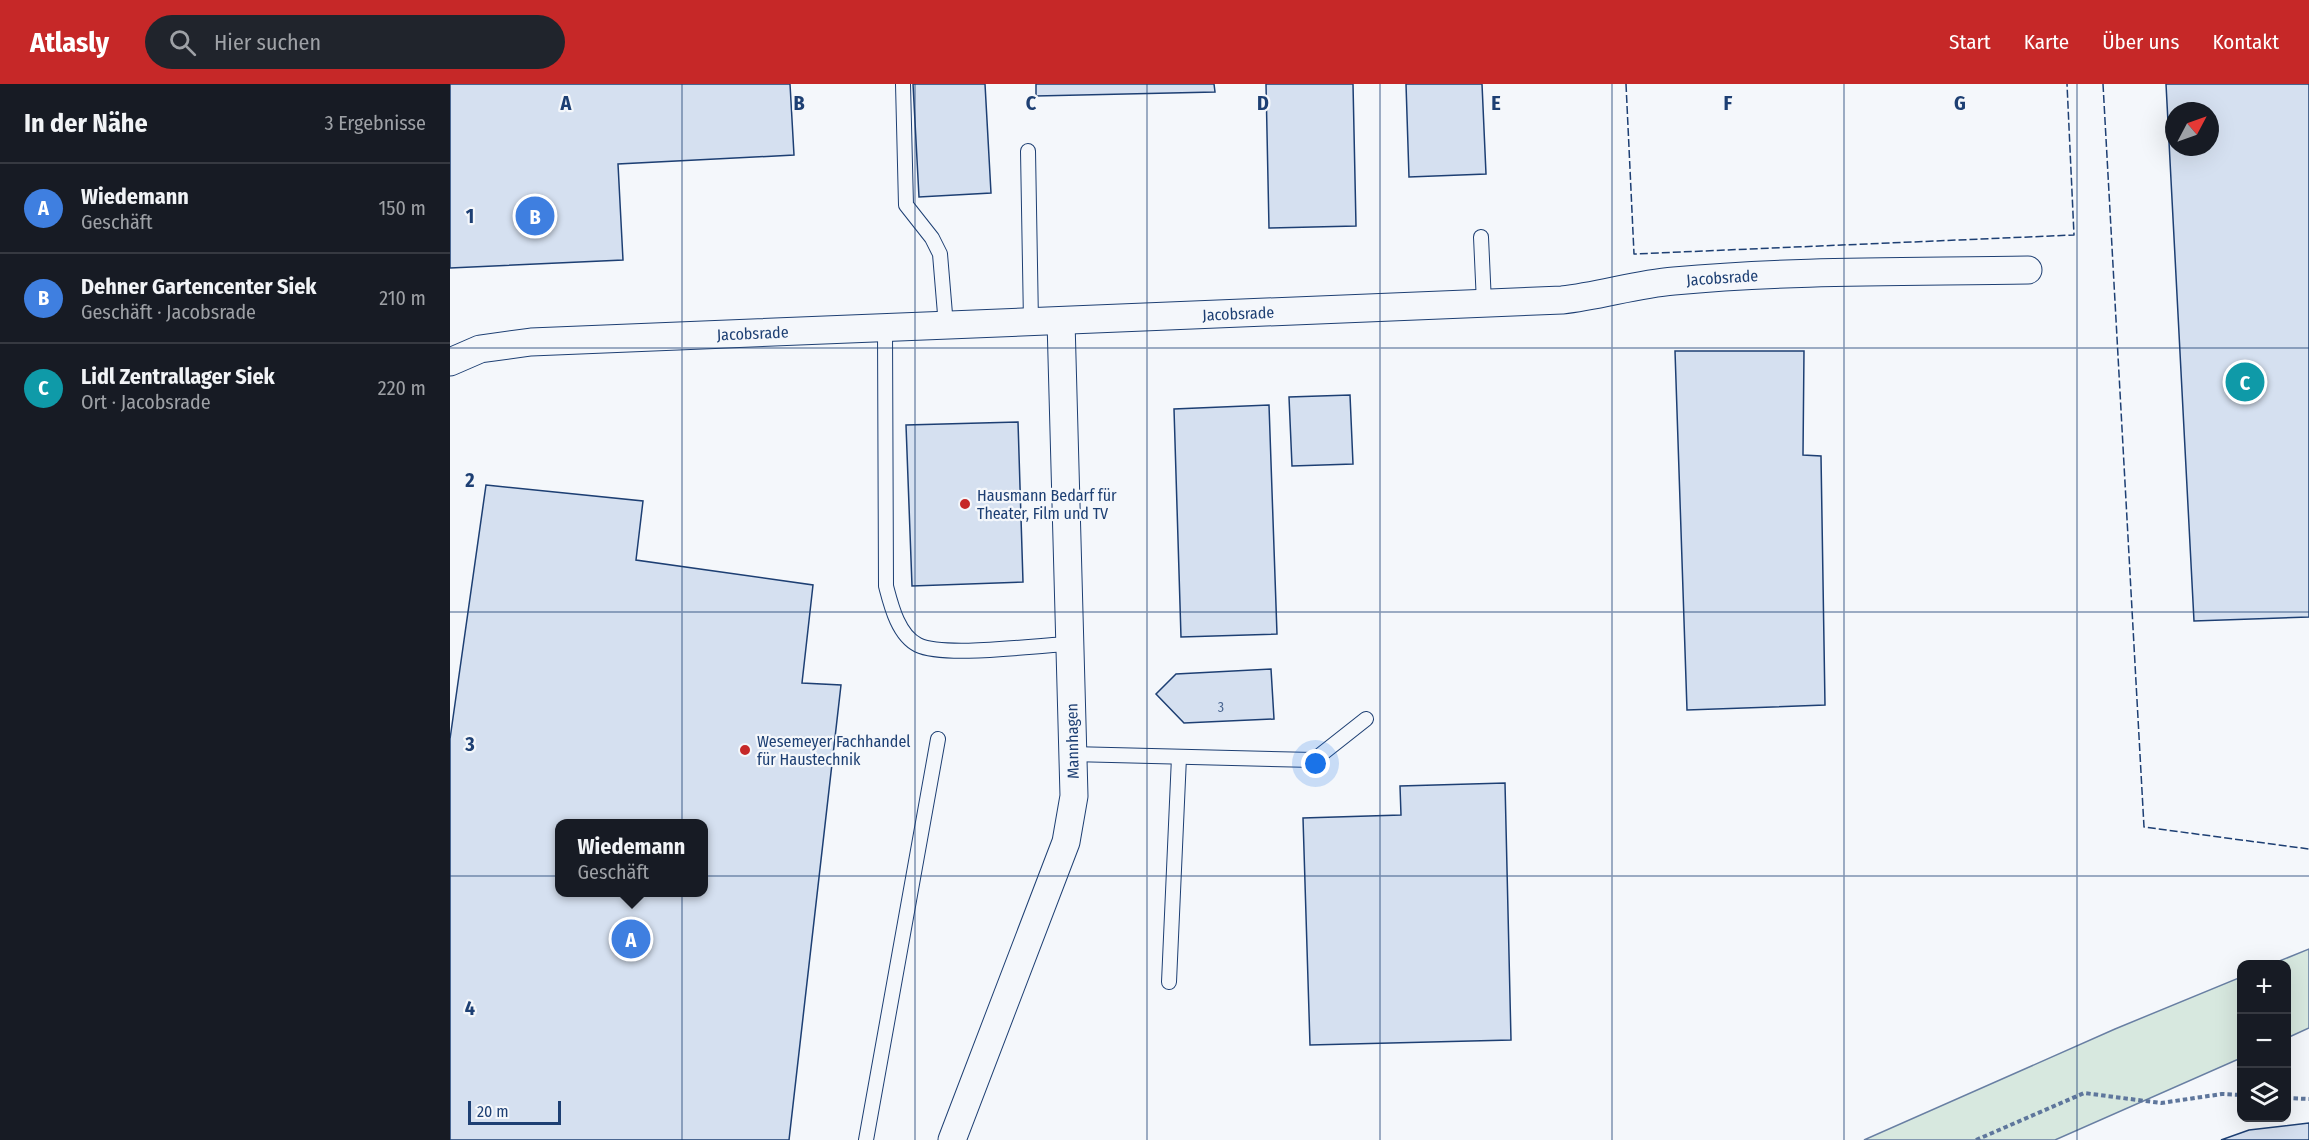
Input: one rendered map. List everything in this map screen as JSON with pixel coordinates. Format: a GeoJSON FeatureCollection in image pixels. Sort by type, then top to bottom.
{"type":"FeatureCollection","features":[{"type":"Feature","properties":{"kind":"street","name":"Jacobsrade"},"geometry":{"type":"LineString","coordinates":[[450,362],[480,349],[531,342],[885,330],[1571,299],[1646,284],[1766,274],[2028,270]]}},
{"type":"Feature","properties":{"kind":"street","name":"Mannhagen"},"geometry":{"type":"LineString","coordinates":[[952,1140],[1027,950],[1066,842],[1074,796],[1071,754],[1061,321]]}},
{"type":"Feature","properties":{"kind":"lane"},"geometry":{"type":"LineString","coordinates":[[903,84],[906,205],[932,238],[940,254],[946,326]]}},
{"type":"Feature","properties":{"kind":"lane"},"geometry":{"type":"LineString","coordinates":[[1028,152],[1031,322]]}},
{"type":"Feature","properties":{"kind":"lane"},"geometry":{"type":"LineString","coordinates":[[1481,237],[1484,303]]}},
{"type":"Feature","properties":{"kind":"lane"},"geometry":{"type":"LineString","coordinates":[[885,330],[886,586],[893,611],[903,631],[918,645],[949,650],[1070,644]]}},
{"type":"Feature","properties":{"kind":"lane"},"geometry":{"type":"LineString","coordinates":[[1071,754],[1314,760],[1366,719]]}},
{"type":"Feature","properties":{"kind":"lane"},"geometry":{"type":"LineString","coordinates":[[866,1140],[938,739]]}},
{"type":"Feature","properties":{"kind":"lane"},"geometry":{"type":"LineString","coordinates":[[1169,982],[1179,757]]}},
{"type":"Feature","properties":{"kind":"path"},"geometry":{"type":"LineString","coordinates":[[1976,1140],[2084,1093],[2161,1103],[2222,1094],[2237,1095]]}},
{"type":"Feature","properties":{"kind":"path"},"geometry":{"type":"LineString","coordinates":[[2291,1098],[2309,1099]]}},
{"type":"Feature","properties":{"kind":"shaded area"},"geometry":{"type":"Polygon","coordinates":[[[2309,949],[2309,1028],[2291,1036],[2291,960],[2282,960],[2309,949]]]}},
{"type":"Feature","properties":{"kind":"shaded area"},"geometry":{"type":"Polygon","coordinates":[[[2237,979],[2237,1060],[2055,1140],[1864,1140],[2115,1029],[2237,979]]]}},
{"type":"Feature","properties":{"kind":"building"},"geometry":{"type":"Polygon","coordinates":[[[450,84],[790,84],[794,155],[618,164],[623,260],[450,268],[450,84]]]}},
{"type":"Feature","properties":{"kind":"building"},"geometry":{"type":"Polygon","coordinates":[[[913,84],[985,84],[991,193],[919,197],[913,84]]]}},
{"type":"Feature","properties":{"kind":"building"},"geometry":{"type":"Polygon","coordinates":[[[1036,84],[1214,84],[1215,92],[1036,96],[1036,84]]]}},
{"type":"Feature","properties":{"kind":"building"},"geometry":{"type":"Polygon","coordinates":[[[1266,84],[1353,84],[1356,226],[1269,228],[1266,84]]]}},
{"type":"Feature","properties":{"kind":"building"},"geometry":{"type":"Polygon","coordinates":[[[1406,84],[1482,84],[1486,174],[1409,177],[1406,84]]]}},
{"type":"Feature","properties":{"kind":"building"},"geometry":{"type":"Polygon","coordinates":[[[2166,84],[2309,84],[2309,617],[2194,621],[2170,156],[2219,156],[2219,102],[2167,102],[2166,84]]]}},
{"type":"Feature","properties":{"kind":"building"},"geometry":{"type":"Polygon","coordinates":[[[1675,351],[1804,351],[1803,455],[1821,456],[1825,705],[1687,710],[1675,351]]]}},
{"type":"Feature","properties":{"kind":"building"},"geometry":{"type":"Polygon","coordinates":[[[1350,395],[1353,464],[1292,466],[1289,397],[1350,395]]]}},
{"type":"Feature","properties":{"kind":"building"},"geometry":{"type":"Polygon","coordinates":[[[1269,405],[1277,634],[1181,637],[1174,409],[1269,405]]]}},
{"type":"Feature","properties":{"kind":"building","name":"Hausmann Bedarf für Theater, Film und TV"},"geometry":{"type":"Polygon","coordinates":[[[1018,422],[1023,582],[912,586],[906,425],[1018,422]]]}},
{"type":"Feature","properties":{"kind":"building"},"geometry":{"type":"Polygon","coordinates":[[[486,485],[643,501],[636,560],[813,585],[802,683],[841,685],[789,1140],[450,1140],[450,739],[486,485]]]}},
{"type":"Feature","properties":{"kind":"building"},"geometry":{"type":"Polygon","coordinates":[[[1271,669],[1274,719],[1184,723],[1156,694],[1176,674],[1271,669]]]}},
{"type":"Feature","properties":{"kind":"building"},"geometry":{"type":"Polygon","coordinates":[[[1505,783],[1511,1040],[1310,1045],[1303,818],[1401,815],[1400,786],[1505,783]]]}},
{"type":"Feature","properties":{"kind":"building"},"geometry":{"type":"Polygon","coordinates":[[[2309,1123],[2309,1140],[2221,1140],[2249,1130],[2309,1123]]]}},
{"type":"Feature","properties":{"kind":"fence"},"geometry":{"type":"LineString","coordinates":[[1626,84],[1634,254],[2074,235],[2067,84]]}},
{"type":"Feature","properties":{"kind":"fence"},"geometry":{"type":"LineString","coordinates":[[2103,84],[2144,827],[2309,849]]}},
{"type":"Feature","properties":{"kind":"place","name":"Dehner Gartencenter Siek"},"geometry":{"type":"Point","coordinates":[535,216]}},
{"type":"Feature","properties":{"kind":"place","name":"Lidl Zentrallager Siek"},"geometry":{"type":"Point","coordinates":[2245,382]}},
{"type":"Feature","properties":{"kind":"place","name":"Hausmann Bedarf für Theater, Film und TV"},"geometry":{"type":"Point","coordinates":[965,504]}},
{"type":"Feature","properties":{"kind":"place","name":"Wesemeyer Fachhandel für Haustechnik"},"geometry":{"type":"Point","coordinates":[745,750]}},
{"type":"Feature","properties":{"kind":"place","name":"Wiedemann"},"geometry":{"type":"Point","coordinates":[631,939]}}]}
